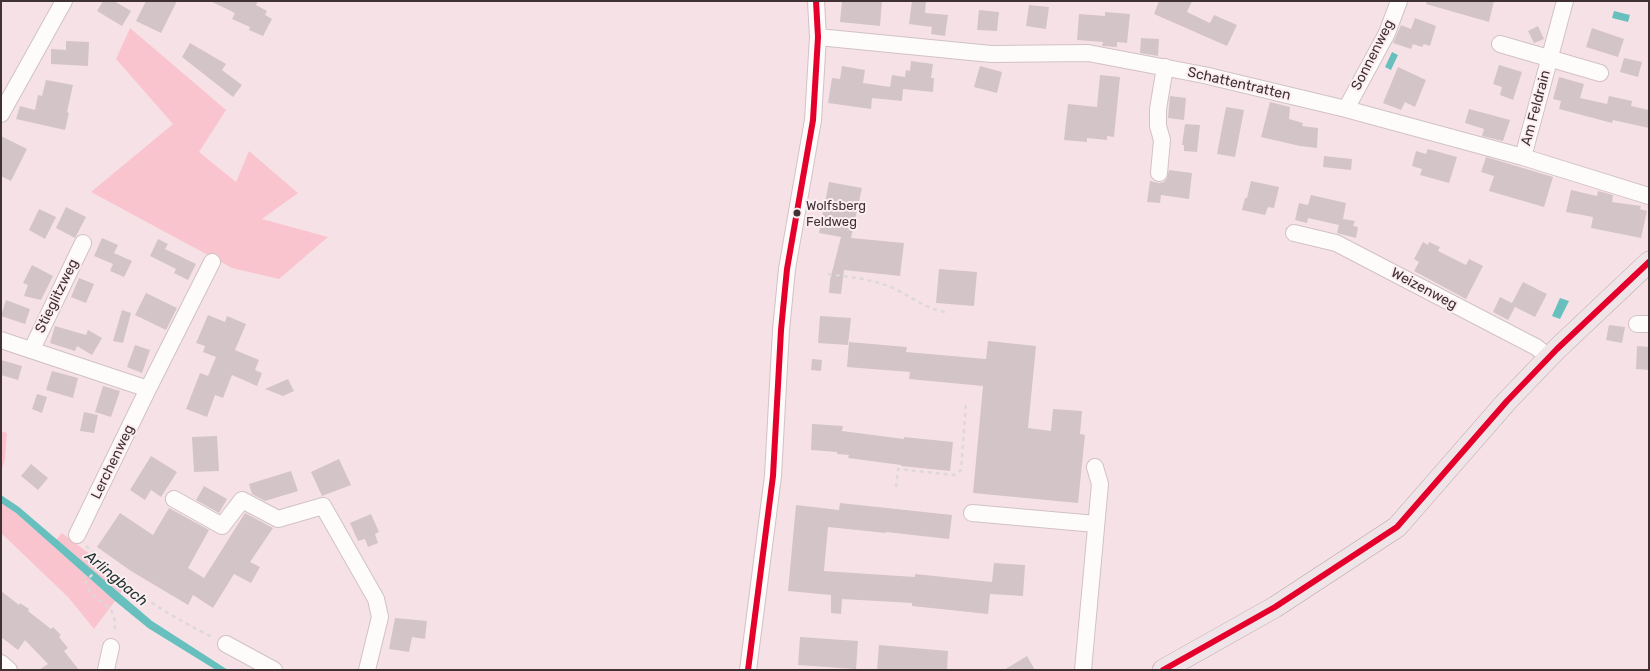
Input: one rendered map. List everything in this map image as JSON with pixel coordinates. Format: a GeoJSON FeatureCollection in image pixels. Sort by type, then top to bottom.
{"type":"FeatureCollection","features":[{"type":"Feature","properties":{"kind":"main road"},"geometry":{"type":"LineString","coordinates":[[1163,670],[1275,607],[1397,527],[1508,400],[1549,357],[1649,262]]}},
{"type":"Feature","properties":{"kind":"street"},"geometry":{"type":"LineString","coordinates":[[1,114],[64,1]]}},
{"type":"Feature","properties":{"kind":"street"},"geometry":{"type":"LineString","coordinates":[[748,670],[773,476],[781,330],[787,269],[813,120],[818,37],[816,1]]}},
{"type":"Feature","properties":{"kind":"street","name":"Sonnenweg"},"geometry":{"type":"LineString","coordinates":[[1346,109],[1387,33],[1399,1]]}},
{"type":"Feature","properties":{"kind":"street","name":"Am Feldrain"},"geometry":{"type":"LineString","coordinates":[[1523,158],[1566,1]]}},
{"type":"Feature","properties":{"kind":"street","name":"Schattentratten"},"geometry":{"type":"LineString","coordinates":[[818,37],[991,54],[1088,53],[1204,75],[1346,109],[1523,158],[1649,196]]}},
{"type":"Feature","properties":{"kind":"street","name":"Am Feldrain"},"geometry":{"type":"LineString","coordinates":[[1500,44],[1600,72]]}},
{"type":"Feature","properties":{"kind":"street"},"geometry":{"type":"LineString","coordinates":[[1159,173],[1162,140],[1158,126],[1158,109],[1165,68]]}},
{"type":"Feature","properties":{"kind":"street","name":"Weizenweg"},"geometry":{"type":"LineString","coordinates":[[1294,232],[1336,243],[1371,260],[1439,298],[1536,347],[1549,357]]}},
{"type":"Feature","properties":{"kind":"street","name":"Stieglitzweg"},"geometry":{"type":"LineString","coordinates":[[32,349],[83,243]]}},
{"type":"Feature","properties":{"kind":"street","name":"Lerchenweg"},"geometry":{"type":"LineString","coordinates":[[77,535],[212,262]]}},
{"type":"Feature","properties":{"kind":"street"},"geometry":{"type":"LineString","coordinates":[[1,340],[148,389]]}},
{"type":"Feature","properties":{"kind":"street"},"geometry":{"type":"LineString","coordinates":[[1083,670],[1100,484],[1095,467]]}},
{"type":"Feature","properties":{"kind":"street"},"geometry":{"type":"LineString","coordinates":[[174,498],[222,526],[242,500],[278,519],[323,506],[376,599],[380,617],[367,670]]}},
{"type":"Feature","properties":{"kind":"street"},"geometry":{"type":"LineString","coordinates":[[972,513],[1096,524]]}},
{"type":"Feature","properties":{"kind":"street"},"geometry":{"type":"LineString","coordinates":[[226,644],[274,670]]}},
{"type":"Feature","properties":{"kind":"street"},"geometry":{"type":"LineString","coordinates":[[106,670],[111,646]]}},
{"type":"Feature","properties":{"kind":"street"},"geometry":{"type":"LineString","coordinates":[[1,663],[9,670]]}},
{"type":"Feature","properties":{"kind":"path"},"geometry":{"type":"LineString","coordinates":[[828,274],[872,281],[891,287],[932,309],[945,312]]}},
{"type":"Feature","properties":{"kind":"path"},"geometry":{"type":"LineString","coordinates":[[896,487],[898,469],[954,475],[961,470],[966,403]]}},
{"type":"Feature","properties":{"kind":"path"},"geometry":{"type":"LineString","coordinates":[[77,535],[80,541],[115,575],[180,621],[226,644]]}},
{"type":"Feature","properties":{"kind":"path"},"geometry":{"type":"LineString","coordinates":[[102,562],[86,582],[87,589],[113,611],[115,624],[111,646]]}},
{"type":"Feature","properties":{"kind":"shaded area"},"geometry":{"type":"Polygon","coordinates":[[[130,28],[226,110],[199,152],[236,182],[249,151],[298,193],[262,219],[328,237],[279,279],[232,268],[91,192],[173,124],[116,59],[130,28]]]}},
{"type":"Feature","properties":{"kind":"shaded area"},"geometry":{"type":"Polygon","coordinates":[[[1,431],[7,433],[5,459],[1,472],[1,431]]]}},
{"type":"Feature","properties":{"kind":"shaded area"},"geometry":{"type":"Polygon","coordinates":[[[1,503],[16,513],[115,601],[94,629],[68,597],[1,533],[1,503]]]}},
{"type":"Feature","properties":{"kind":"shaded area"},"geometry":{"type":"Polygon","coordinates":[[[62,533],[119,576],[126,585],[120,594],[56,540],[62,533]]]}},
{"type":"Feature","properties":{"kind":"water"},"geometry":{"type":"Polygon","coordinates":[[[1614,11],[1630,15],[1628,22],[1612,18],[1614,11]]]}},
{"type":"Feature","properties":{"kind":"water"},"geometry":{"type":"Polygon","coordinates":[[[1392,52],[1398,55],[1391,70],[1385,67],[1392,52]]]}},
{"type":"Feature","properties":{"kind":"water"},"geometry":{"type":"Polygon","coordinates":[[[1560,298],[1569,301],[1560,319],[1552,316],[1560,298]]]}},
{"type":"Feature","properties":{"kind":"water","name":"Arlingbach"},"geometry":{"type":"Polygon","coordinates":[[[1,495],[19,507],[152,621],[228,670],[216,670],[148,628],[16,513],[1,503],[1,495]]]}},
{"type":"Feature","properties":{"kind":"building"},"geometry":{"type":"Polygon","coordinates":[[[103,1],[114,1],[131,11],[122,26],[97,11],[103,1]]]}},
{"type":"Feature","properties":{"kind":"building"},"geometry":{"type":"Polygon","coordinates":[[[146,1],[177,1],[161,33],[136,21],[146,1]]]}},
{"type":"Feature","properties":{"kind":"building"},"geometry":{"type":"Polygon","coordinates":[[[210,1],[258,1],[256,5],[267,11],[265,15],[272,19],[263,36],[249,30],[250,27],[232,19],[235,13],[210,1]]]}},
{"type":"Feature","properties":{"kind":"building"},"geometry":{"type":"Polygon","coordinates":[[[842,1],[882,1],[880,26],[840,22],[842,1]]]}},
{"type":"Feature","properties":{"kind":"building"},"geometry":{"type":"Polygon","coordinates":[[[912,1],[926,1],[925,13],[948,15],[945,36],[931,34],[932,27],[909,24],[912,1]]]}},
{"type":"Feature","properties":{"kind":"building"},"geometry":{"type":"Polygon","coordinates":[[[1159,1],[1192,1],[1187,12],[1210,23],[1214,15],[1237,25],[1227,46],[1154,14],[1159,1]]]}},
{"type":"Feature","properties":{"kind":"building"},"geometry":{"type":"Polygon","coordinates":[[[1427,1],[1494,1],[1489,22],[1426,4],[1427,1]]]}},
{"type":"Feature","properties":{"kind":"building"},"geometry":{"type":"Polygon","coordinates":[[[1029,5],[1049,7],[1046,29],[1026,26],[1029,5]]]}},
{"type":"Feature","properties":{"kind":"building"},"geometry":{"type":"Polygon","coordinates":[[[979,10],[999,12],[997,31],[977,30],[979,10]]]}},
{"type":"Feature","properties":{"kind":"building"},"geometry":{"type":"Polygon","coordinates":[[[1105,12],[1130,14],[1127,43],[1117,42],[1117,47],[1102,46],[1103,42],[1077,40],[1079,14],[1105,16],[1105,12]]]}},
{"type":"Feature","properties":{"kind":"building"},"geometry":{"type":"Polygon","coordinates":[[[1415,18],[1436,26],[1430,46],[1424,44],[1422,47],[1413,44],[1411,49],[1393,43],[1401,25],[1411,29],[1415,18]]]}},
{"type":"Feature","properties":{"kind":"building"},"geometry":{"type":"Polygon","coordinates":[[[1538,26],[1544,39],[1534,43],[1528,31],[1538,26]]]}},
{"type":"Feature","properties":{"kind":"building"},"geometry":{"type":"Polygon","coordinates":[[[1592,28],[1624,39],[1618,57],[1586,47],[1592,28]]]}},
{"type":"Feature","properties":{"kind":"building"},"geometry":{"type":"Polygon","coordinates":[[[1141,38],[1159,39],[1158,56],[1140,53],[1141,38]]]}},
{"type":"Feature","properties":{"kind":"building"},"geometry":{"type":"Polygon","coordinates":[[[66,41],[89,42],[88,66],[51,64],[51,49],[66,50],[66,41]]]}},
{"type":"Feature","properties":{"kind":"building"},"geometry":{"type":"Polygon","coordinates":[[[190,43],[226,64],[222,70],[242,85],[233,97],[182,57],[190,43]]]}},
{"type":"Feature","properties":{"kind":"building"},"geometry":{"type":"Polygon","coordinates":[[[1624,58],[1642,62],[1638,77],[1620,72],[1624,58]]]}},
{"type":"Feature","properties":{"kind":"building"},"geometry":{"type":"Polygon","coordinates":[[[911,61],[933,64],[931,78],[934,78],[933,92],[903,89],[902,101],[872,98],[871,109],[828,103],[832,78],[840,79],[842,66],[865,70],[863,83],[890,87],[892,75],[905,77],[906,70],[910,71],[911,61]]]}},
{"type":"Feature","properties":{"kind":"building"},"geometry":{"type":"Polygon","coordinates":[[[1499,65],[1522,72],[1513,100],[1500,95],[1502,87],[1493,84],[1499,65]]]}},
{"type":"Feature","properties":{"kind":"building"},"geometry":{"type":"Polygon","coordinates":[[[980,66],[1002,72],[997,93],[974,87],[980,66]]]}},
{"type":"Feature","properties":{"kind":"building"},"geometry":{"type":"Polygon","coordinates":[[[1398,67],[1426,80],[1415,107],[1405,102],[1401,110],[1383,103],[1398,67]]]}},
{"type":"Feature","properties":{"kind":"building"},"geometry":{"type":"Polygon","coordinates":[[[1100,75],[1120,77],[1114,137],[1107,136],[1107,140],[1087,138],[1087,142],[1064,140],[1068,104],[1097,107],[1100,75]]]}},
{"type":"Feature","properties":{"kind":"building"},"geometry":{"type":"Polygon","coordinates":[[[1559,77],[1584,84],[1580,98],[1607,104],[1609,96],[1632,101],[1631,106],[1649,110],[1649,128],[1613,120],[1612,123],[1559,109],[1561,101],[1553,99],[1559,77]]]}},
{"type":"Feature","properties":{"kind":"building"},"geometry":{"type":"Polygon","coordinates":[[[46,80],[73,85],[65,130],[16,119],[20,106],[35,110],[38,95],[42,96],[46,80]]]}},
{"type":"Feature","properties":{"kind":"building"},"geometry":{"type":"Polygon","coordinates":[[[1170,96],[1186,98],[1184,120],[1168,118],[1170,96]]]}},
{"type":"Feature","properties":{"kind":"building"},"geometry":{"type":"Polygon","coordinates":[[[1270,102],[1290,107],[1289,119],[1303,123],[1302,126],[1318,128],[1317,148],[1261,137],[1270,102]]]}},
{"type":"Feature","properties":{"kind":"building"},"geometry":{"type":"Polygon","coordinates":[[[1226,107],[1244,110],[1235,157],[1217,154],[1226,107]]]}},
{"type":"Feature","properties":{"kind":"building"},"geometry":{"type":"Polygon","coordinates":[[[1469,109],[1510,120],[1503,141],[1482,136],[1484,129],[1465,123],[1469,109]]]}},
{"type":"Feature","properties":{"kind":"building"},"geometry":{"type":"Polygon","coordinates":[[[1185,124],[1200,125],[1197,152],[1184,151],[1184,145],[1182,145],[1185,124]]]}},
{"type":"Feature","properties":{"kind":"building"},"geometry":{"type":"Polygon","coordinates":[[[1,136],[27,149],[11,181],[1,176],[1,136]]]}},
{"type":"Feature","properties":{"kind":"building"},"geometry":{"type":"Polygon","coordinates":[[[1428,149],[1457,157],[1449,183],[1420,175],[1422,169],[1412,166],[1416,151],[1426,154],[1428,149]]]}},
{"type":"Feature","properties":{"kind":"building"},"geometry":{"type":"Polygon","coordinates":[[[1324,156],[1352,159],[1351,170],[1323,167],[1324,156]]]}},
{"type":"Feature","properties":{"kind":"building"},"geometry":{"type":"Polygon","coordinates":[[[1486,157],[1553,177],[1544,207],[1489,191],[1494,176],[1481,172],[1486,157]]]}},
{"type":"Feature","properties":{"kind":"building"},"geometry":{"type":"Polygon","coordinates":[[[1169,170],[1192,173],[1189,199],[1161,195],[1160,203],[1147,202],[1150,181],[1164,182],[1169,170]]]}},
{"type":"Feature","properties":{"kind":"building"},"geometry":{"type":"Polygon","coordinates":[[[1251,181],[1279,187],[1274,208],[1268,207],[1265,215],[1242,210],[1251,181]]]}},
{"type":"Feature","properties":{"kind":"building"},"geometry":{"type":"Polygon","coordinates":[[[829,182],[862,188],[851,238],[904,243],[900,276],[844,270],[841,294],[829,293],[830,280],[841,237],[819,233],[829,182]]]}},
{"type":"Feature","properties":{"kind":"building"},"geometry":{"type":"Polygon","coordinates":[[[1571,190],[1597,196],[1598,191],[1613,195],[1612,202],[1641,206],[1640,209],[1647,211],[1641,238],[1591,228],[1593,217],[1566,212],[1571,190]]]}},
{"type":"Feature","properties":{"kind":"building"},"geometry":{"type":"Polygon","coordinates":[[[1311,195],[1346,203],[1343,219],[1355,221],[1353,226],[1358,227],[1356,238],[1337,233],[1339,225],[1308,218],[1307,223],[1295,220],[1299,203],[1308,205],[1311,195]]]}},
{"type":"Feature","properties":{"kind":"building"},"geometry":{"type":"Polygon","coordinates":[[[66,207],[86,217],[75,238],[56,228],[66,207]]]}},
{"type":"Feature","properties":{"kind":"building"},"geometry":{"type":"Polygon","coordinates":[[[39,209],[56,217],[45,239],[29,230],[39,209]]]}},
{"type":"Feature","properties":{"kind":"building"},"geometry":{"type":"Polygon","coordinates":[[[102,238],[118,245],[114,253],[132,261],[124,277],[110,271],[113,264],[94,256],[102,238]]]}},
{"type":"Feature","properties":{"kind":"building"},"geometry":{"type":"Polygon","coordinates":[[[158,239],[168,244],[165,249],[196,264],[188,280],[174,273],[176,269],[150,256],[158,239]]]}},
{"type":"Feature","properties":{"kind":"building"},"geometry":{"type":"Polygon","coordinates":[[[1423,242],[1428,245],[1429,242],[1440,247],[1438,251],[1466,265],[1469,259],[1483,266],[1466,299],[1414,271],[1419,262],[1414,259],[1423,242]]]}},
{"type":"Feature","properties":{"kind":"building"},"geometry":{"type":"Polygon","coordinates":[[[32,265],[53,276],[41,300],[24,296],[28,285],[23,283],[32,265]]]}},
{"type":"Feature","properties":{"kind":"building"},"geometry":{"type":"Polygon","coordinates":[[[939,269],[977,272],[974,306],[936,303],[939,269]]]}},
{"type":"Feature","properties":{"kind":"building"},"geometry":{"type":"Polygon","coordinates":[[[79,278],[94,284],[86,303],[71,297],[79,278]]]}},
{"type":"Feature","properties":{"kind":"building"},"geometry":{"type":"Polygon","coordinates":[[[1523,282],[1547,294],[1535,317],[1515,307],[1508,320],[1493,312],[1500,297],[1512,303],[1523,282]]]}},
{"type":"Feature","properties":{"kind":"building"},"geometry":{"type":"Polygon","coordinates":[[[146,293],[177,308],[166,330],[135,315],[146,293]]]}},
{"type":"Feature","properties":{"kind":"building"},"geometry":{"type":"Polygon","coordinates":[[[6,300],[30,309],[25,324],[1,316],[6,300]]]}},
{"type":"Feature","properties":{"kind":"building"},"geometry":{"type":"Polygon","coordinates":[[[122,310],[131,313],[123,343],[113,341],[122,310]]]}},
{"type":"Feature","properties":{"kind":"building"},"geometry":{"type":"Polygon","coordinates":[[[208,315],[225,322],[227,316],[246,324],[235,350],[259,360],[255,370],[262,373],[257,386],[232,375],[223,398],[215,395],[207,417],[186,409],[200,373],[208,376],[216,357],[203,352],[205,346],[196,343],[208,315]]]}},
{"type":"Feature","properties":{"kind":"building"},"geometry":{"type":"Polygon","coordinates":[[[820,316],[851,318],[848,345],[818,343],[820,316]]]}},
{"type":"Feature","properties":{"kind":"building"},"geometry":{"type":"Polygon","coordinates":[[[1609,325],[1625,327],[1622,343],[1606,340],[1609,325]]]}},
{"type":"Feature","properties":{"kind":"building"},"geometry":{"type":"Polygon","coordinates":[[[55,326],[86,335],[88,330],[102,338],[92,355],[77,346],[75,351],[50,343],[55,326]]]}},
{"type":"Feature","properties":{"kind":"building"},"geometry":{"type":"Polygon","coordinates":[[[988,341],[1036,346],[1028,428],[1051,431],[1053,409],[1082,411],[1080,434],[1085,435],[1078,503],[973,493],[983,386],[909,379],[910,372],[847,367],[849,342],[907,347],[906,352],[986,359],[988,341]]]}},
{"type":"Feature","properties":{"kind":"building"},"geometry":{"type":"Polygon","coordinates":[[[135,345],[150,350],[142,373],[127,367],[135,345]]]}},
{"type":"Feature","properties":{"kind":"building"},"geometry":{"type":"Polygon","coordinates":[[[1637,346],[1649,347],[1649,370],[1636,369],[1637,346]]]}},
{"type":"Feature","properties":{"kind":"building"},"geometry":{"type":"Polygon","coordinates":[[[812,359],[822,360],[821,371],[811,370],[812,359]]]}},
{"type":"Feature","properties":{"kind":"building"},"geometry":{"type":"Polygon","coordinates":[[[1,360],[22,366],[18,380],[1,375],[1,360]]]}},
{"type":"Feature","properties":{"kind":"building"},"geometry":{"type":"Polygon","coordinates":[[[52,371],[78,378],[73,398],[46,390],[52,371]]]}},
{"type":"Feature","properties":{"kind":"building"},"geometry":{"type":"Polygon","coordinates":[[[288,379],[294,391],[283,396],[265,389],[288,379]]]}},
{"type":"Feature","properties":{"kind":"building"},"geometry":{"type":"Polygon","coordinates":[[[103,386],[120,391],[111,417],[95,412],[103,386]]]}},
{"type":"Feature","properties":{"kind":"building"},"geometry":{"type":"Polygon","coordinates":[[[37,394],[47,397],[42,413],[32,409],[37,394]]]}},
{"type":"Feature","properties":{"kind":"building"},"geometry":{"type":"Polygon","coordinates":[[[84,412],[98,415],[94,433],[80,431],[84,412]]]}},
{"type":"Feature","properties":{"kind":"building"},"geometry":{"type":"Polygon","coordinates":[[[812,424],[843,426],[842,431],[904,439],[904,437],[953,442],[950,471],[848,458],[849,455],[837,454],[837,452],[811,450],[812,424]]]}},
{"type":"Feature","properties":{"kind":"building"},"geometry":{"type":"Polygon","coordinates":[[[217,436],[219,471],[194,472],[192,437],[217,436]]]}},
{"type":"Feature","properties":{"kind":"building"},"geometry":{"type":"Polygon","coordinates":[[[151,456],[177,472],[161,497],[151,490],[145,500],[130,490],[151,456]]]}},
{"type":"Feature","properties":{"kind":"building"},"geometry":{"type":"Polygon","coordinates":[[[339,459],[351,485],[322,496],[311,472],[339,459]]]}},
{"type":"Feature","properties":{"kind":"building"},"geometry":{"type":"Polygon","coordinates":[[[31,464],[48,478],[38,490],[21,476],[31,464]]]}},
{"type":"Feature","properties":{"kind":"building"},"geometry":{"type":"Polygon","coordinates":[[[291,471],[298,491],[265,501],[252,494],[249,484],[291,471]]]}},
{"type":"Feature","properties":{"kind":"building"},"geometry":{"type":"Polygon","coordinates":[[[204,486],[227,499],[219,513],[196,500],[204,486]]]}},
{"type":"Feature","properties":{"kind":"building"},"geometry":{"type":"Polygon","coordinates":[[[840,503],[952,515],[949,539],[828,527],[824,571],[915,577],[915,574],[992,582],[994,563],[1025,565],[1023,596],[990,594],[988,614],[912,606],[912,603],[842,599],[841,614],[831,613],[831,595],[788,591],[796,505],[839,510],[840,503]]]}},
{"type":"Feature","properties":{"kind":"building"},"geometry":{"type":"Polygon","coordinates":[[[169,508],[209,530],[188,568],[204,578],[245,513],[273,528],[250,562],[260,567],[251,583],[234,574],[213,608],[193,595],[188,605],[131,571],[97,547],[120,513],[153,535],[169,508]]]}},
{"type":"Feature","properties":{"kind":"building"},"geometry":{"type":"Polygon","coordinates":[[[371,514],[379,532],[375,534],[378,543],[368,547],[365,539],[358,541],[350,523],[371,514]]]}},
{"type":"Feature","properties":{"kind":"building"},"geometry":{"type":"Polygon","coordinates":[[[1,591],[19,605],[20,603],[29,609],[28,611],[51,629],[53,627],[61,635],[59,637],[68,648],[64,651],[79,670],[39,670],[48,664],[25,640],[18,650],[1,637],[1,591]]]}},
{"type":"Feature","properties":{"kind":"building"},"geometry":{"type":"Polygon","coordinates":[[[395,618],[427,621],[425,639],[412,637],[409,652],[389,649],[395,618]]]}},
{"type":"Feature","properties":{"kind":"building"},"geometry":{"type":"Polygon","coordinates":[[[800,637],[858,641],[856,669],[798,665],[800,637]]]}},
{"type":"Feature","properties":{"kind":"building"},"geometry":{"type":"Polygon","coordinates":[[[879,645],[948,651],[947,670],[877,670],[879,645]]]}},
{"type":"Feature","properties":{"kind":"building"},"geometry":{"type":"Polygon","coordinates":[[[1027,656],[1035,670],[1004,670],[1027,656]]]}},
{"type":"Feature","properties":{"kind":"transit line"},"geometry":{"type":"LineString","coordinates":[[748,670],[773,476],[781,330],[787,269],[813,120],[818,37],[816,1]]}},
{"type":"Feature","properties":{"kind":"transit line"},"geometry":{"type":"LineString","coordinates":[[1163,670],[1275,607],[1397,527],[1507,401],[1557,349],[1649,262]]}},
{"type":"Feature","properties":{"kind":"place","name":"Wolfsberg Feldweg"},"geometry":{"type":"Point","coordinates":[797,213]}}]}
